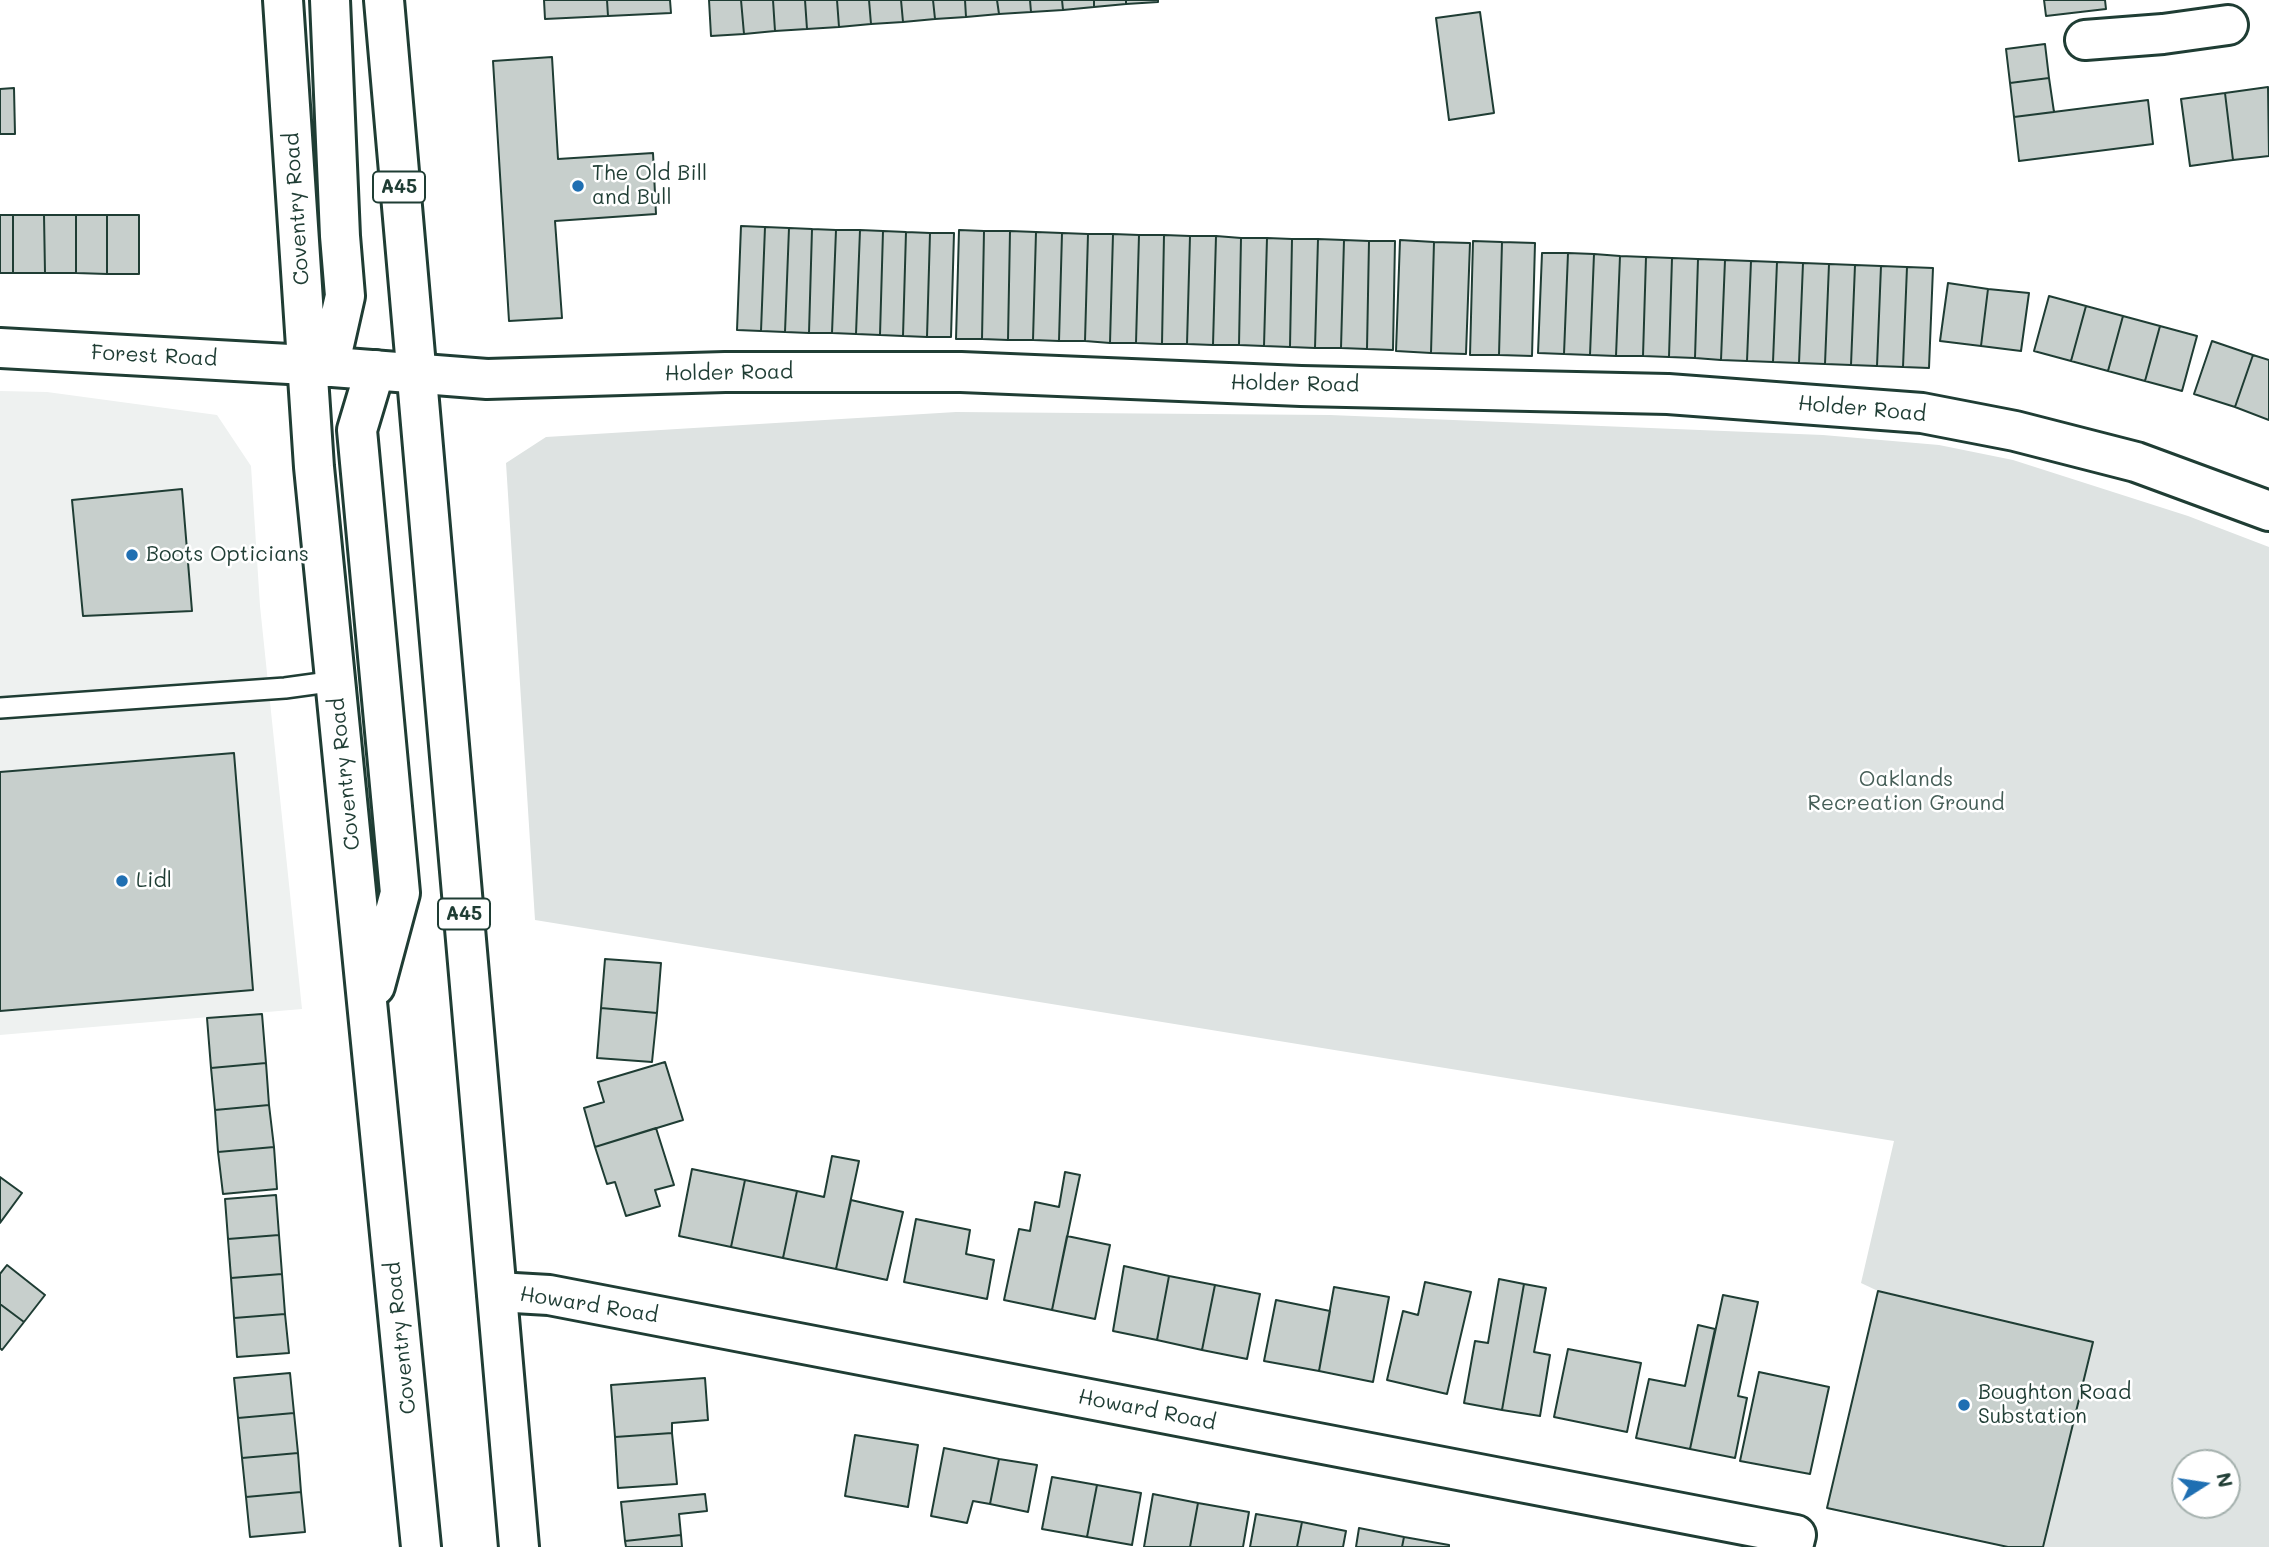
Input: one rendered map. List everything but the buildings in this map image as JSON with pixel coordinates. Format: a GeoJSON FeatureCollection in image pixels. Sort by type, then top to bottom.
{"type":"FeatureCollection","features":[{"type":"Feature","properties":{"kind":"main road","name":"Coventry Road"},"geometry":{"type":"LineString","coordinates":[[283,0],[318,366],[314,467],[421,1547]]}},
{"type":"Feature","properties":{"kind":"main road"},"geometry":{"type":"LineString","coordinates":[[318,366],[345,296],[339,223],[330,0]]}},
{"type":"Feature","properties":{"kind":"main road","name":"A45"},"geometry":{"type":"LineString","coordinates":[[384,0],[519,1547]]}},
{"type":"Feature","properties":{"kind":"main road"},"geometry":{"type":"LineString","coordinates":[[2085,40],[2162,17],[2228,25]]}},
{"type":"Feature","properties":{"kind":"main road","name":"Forest Road"},"geometry":{"type":"LineString","coordinates":[[0,348],[318,366]]}},
{"type":"Feature","properties":{"kind":"main road","name":"Holder Road"},"geometry":{"type":"LineString","coordinates":[[318,366],[487,379],[725,372],[961,372],[1301,386],[1668,394],[1909,412],[2015,431],[2136,462],[2269,511]]}},
{"type":"Feature","properties":{"kind":"main road"},"geometry":{"type":"LineString","coordinates":[[369,1008],[400,893],[357,430],[375,370]]}},
{"type":"Feature","properties":{"kind":"main road","name":"Howard Road"},"geometry":{"type":"LineString","coordinates":[[497,1292],[549,1295],[1795,1541]]}},
{"type":"Feature","properties":{"kind":"lane"},"geometry":{"type":"LineString","coordinates":[[0,708],[285,688],[336,681]]}},
{"type":"Feature","properties":{"kind":"shaded area"},"geometry":{"type":"Polygon","coordinates":[[[0,391],[47,392],[217,415],[251,466],[260,606],[302,1009],[0,1035],[0,391]]]}},
{"type":"Feature","properties":{"kind":"green space","name":"Oaklands Recreation Ground"},"geometry":{"type":"Polygon","coordinates":[[[956,412],[1330,415],[1823,435],[1939,445],[2013,460],[2188,516],[2269,547],[2269,1547],[2043,1547],[2093,1342],[1878,1291],[1861,1283],[1894,1141],[535,920],[506,463],[546,437],[956,412]]]}},
{"type":"Feature","properties":{"kind":"place","name":"The Old Bill and Bull"},"geometry":{"type":"Point","coordinates":[578,186]}},
{"type":"Feature","properties":{"kind":"place","name":"Boots Opticians"},"geometry":{"type":"Point","coordinates":[132,555]}},
{"type":"Feature","properties":{"kind":"place","name":"Lidl"},"geometry":{"type":"Point","coordinates":[122,881]}},
{"type":"Feature","properties":{"kind":"place","name":"Boughton Road Substation"},"geometry":{"type":"Point","coordinates":[1964,1405]}}]}
